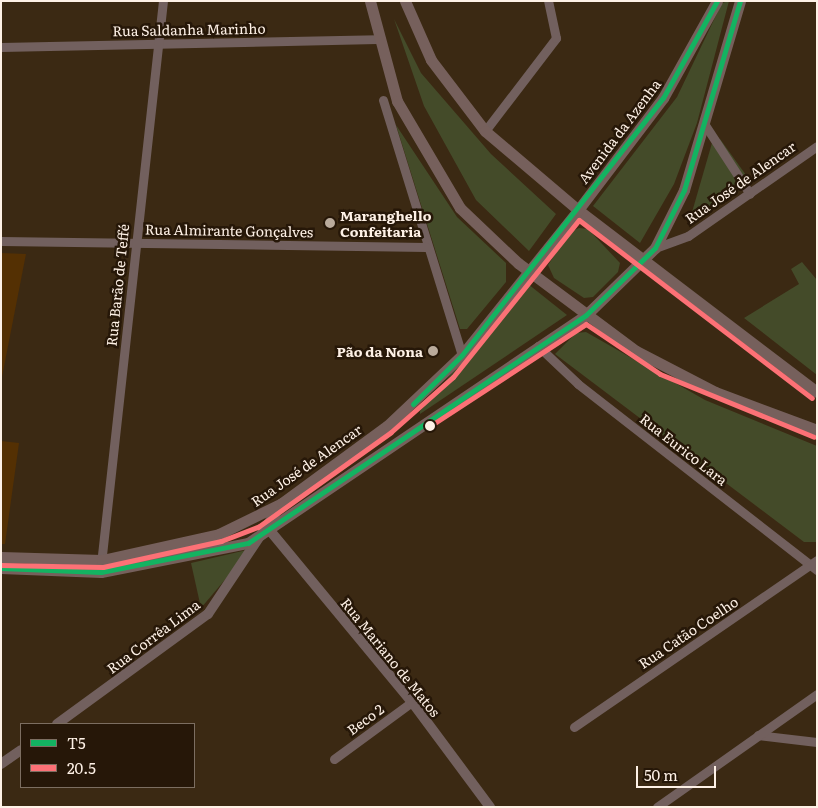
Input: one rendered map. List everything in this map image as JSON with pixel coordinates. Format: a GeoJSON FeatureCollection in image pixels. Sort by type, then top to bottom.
{"type":"FeatureCollection","features":[{"type":"Feature","properties":{"kind":"main road"},"geometry":{"type":"LineString","coordinates":[[370,1],[377,39],[397,101],[460,208],[586,315],[664,367],[817,430]]}},
{"type":"Feature","properties":{"kind":"main road"},"geometry":{"type":"LineString","coordinates":[[405,1],[431,60],[485,131],[578,210],[817,392]]}},
{"type":"Feature","properties":{"kind":"main road","name":"Avenida da Azenha"},"geometry":{"type":"LineString","coordinates":[[530,269],[578,210],[663,98],[717,1]]}},
{"type":"Feature","properties":{"kind":"main road"},"geometry":{"type":"LineString","coordinates":[[655,248],[684,190],[740,1]]}},
{"type":"Feature","properties":{"kind":"main road","name":"Rua José de Alencar"},"geometry":{"type":"LineString","coordinates":[[1,568],[101,566],[224,550],[248,543],[267,527],[586,315],[655,248]]}},
{"type":"Feature","properties":{"kind":"main road","name":"Rua José de Alencar"},"geometry":{"type":"LineString","coordinates":[[1,557],[101,566],[219,534],[282,503],[402,414],[462,356],[530,269]]}},
{"type":"Feature","properties":{"kind":"street","name":"Rua Barão de Teffé"},"geometry":{"type":"LineString","coordinates":[[101,566],[135,243],[164,1]]}},
{"type":"Feature","properties":{"kind":"street"},"geometry":{"type":"LineString","coordinates":[[485,131],[556,38],[548,1]]}},
{"type":"Feature","properties":{"kind":"street","name":"Rua Saldanha Marinho"},"geometry":{"type":"LineString","coordinates":[[1,47],[377,39]]}},
{"type":"Feature","properties":{"kind":"street"},"geometry":{"type":"LineString","coordinates":[[383,100],[426,247],[462,356]]}},
{"type":"Feature","properties":{"kind":"street"},"geometry":{"type":"LineString","coordinates":[[386,110],[397,101]]}},
{"type":"Feature","properties":{"kind":"street"},"geometry":{"type":"LineString","coordinates":[[704,125],[750,194]]}},
{"type":"Feature","properties":{"kind":"street","name":"Rua José de Alencar"},"geometry":{"type":"LineString","coordinates":[[655,248],[688,236],[817,146]]}},
{"type":"Feature","properties":{"kind":"street","name":"Rua Almirante Gonçalves"},"geometry":{"type":"LineString","coordinates":[[1,241],[426,247]]}},
{"type":"Feature","properties":{"kind":"street","name":"Rua Eurico Lara"},"geometry":{"type":"LineString","coordinates":[[538,346],[578,384],[815,565]]}},
{"type":"Feature","properties":{"kind":"street","name":"Rua Corrêa Lima"},"geometry":{"type":"LineString","coordinates":[[58,723],[208,614],[282,503]]}},
{"type":"Feature","properties":{"kind":"street","name":"Rua Mariano de Matos"},"geometry":{"type":"LineString","coordinates":[[267,527],[412,702],[490,807]]}},
{"type":"Feature","properties":{"kind":"street","name":"Rua Catão Coelho"},"geometry":{"type":"LineString","coordinates":[[574,727],[815,565]]}},
{"type":"Feature","properties":{"kind":"street"},"geometry":{"type":"LineString","coordinates":[[657,807],[817,694]]}},
{"type":"Feature","properties":{"kind":"street","name":"Beco 2"},"geometry":{"type":"LineString","coordinates":[[334,759],[412,702]]}},
{"type":"Feature","properties":{"kind":"street"},"geometry":{"type":"LineString","coordinates":[[758,735],[817,742]]}},
{"type":"Feature","properties":{"kind":"street"},"geometry":{"type":"LineString","coordinates":[[1,763],[20,751]]}},
{"type":"Feature","properties":{"kind":"shaded area"},"geometry":{"type":"Polygon","coordinates":[[[1,253],[26,254],[1,382],[1,253]]]}},
{"type":"Feature","properties":{"kind":"shaded area"},"geometry":{"type":"Polygon","coordinates":[[[1,441],[19,443],[5,544],[1,544],[1,441]]]}},
{"type":"Feature","properties":{"kind":"green space"},"geometry":{"type":"Polygon","coordinates":[[[729,1],[697,123],[674,184],[640,243],[593,206],[677,97],[722,3],[729,1]]]}},
{"type":"Feature","properties":{"kind":"green space"},"geometry":{"type":"Polygon","coordinates":[[[394,19],[421,73],[491,154],[556,214],[529,251],[476,200],[424,106],[394,19]]]}},
{"type":"Feature","properties":{"kind":"green space"},"geometry":{"type":"Polygon","coordinates":[[[396,125],[457,217],[506,263],[506,282],[467,329],[460,329],[396,125]]]}},
{"type":"Feature","properties":{"kind":"green space"},"geometry":{"type":"Polygon","coordinates":[[[720,139],[751,182],[688,226],[712,143],[720,139]]]}},
{"type":"Feature","properties":{"kind":"green space"},"geometry":{"type":"Polygon","coordinates":[[[579,228],[588,229],[620,263],[618,272],[593,297],[584,298],[554,278],[548,265],[570,232],[579,228]]]}},
{"type":"Feature","properties":{"kind":"green space"},"geometry":{"type":"Polygon","coordinates":[[[802,262],[817,280],[817,375],[744,318],[799,284],[791,269],[802,262]]]}},
{"type":"Feature","properties":{"kind":"green space"},"geometry":{"type":"Polygon","coordinates":[[[528,284],[567,315],[420,414],[420,411],[528,284]]]}},
{"type":"Feature","properties":{"kind":"green space"},"geometry":{"type":"Polygon","coordinates":[[[586,332],[705,400],[817,446],[817,542],[804,542],[555,354],[576,333],[586,332]]]}},
{"type":"Feature","properties":{"kind":"green space"},"geometry":{"type":"Polygon","coordinates":[[[251,549],[201,608],[191,563],[251,549]]]}},
{"type":"Feature","properties":{"kind":"transit line","name":"T5"},"geometry":{"type":"LineString","coordinates":[[413,404],[462,355],[663,98],[717,1]]}},
{"type":"Feature","properties":{"kind":"transit line","name":"T5"},"geometry":{"type":"LineString","coordinates":[[1,568],[101,572],[248,543],[586,315],[655,248],[684,190],[740,1]]}},
{"type":"Feature","properties":{"kind":"transit line","name":"20.5"},"geometry":{"type":"LineString","coordinates":[[1,565],[103,567],[221,541],[258,527],[391,432],[453,377],[579,220],[812,398]]}},
{"type":"Feature","properties":{"kind":"transit line","name":"20.5"},"geometry":{"type":"LineString","coordinates":[[430,426],[586,324],[660,374],[814,437]]}},
{"type":"Feature","properties":{"kind":"place","name":"Maranghello Confeitaria"},"geometry":{"type":"Point","coordinates":[330,223]}},
{"type":"Feature","properties":{"kind":"place","name":"Pão da Nona"},"geometry":{"type":"Point","coordinates":[433,351]}}]}
